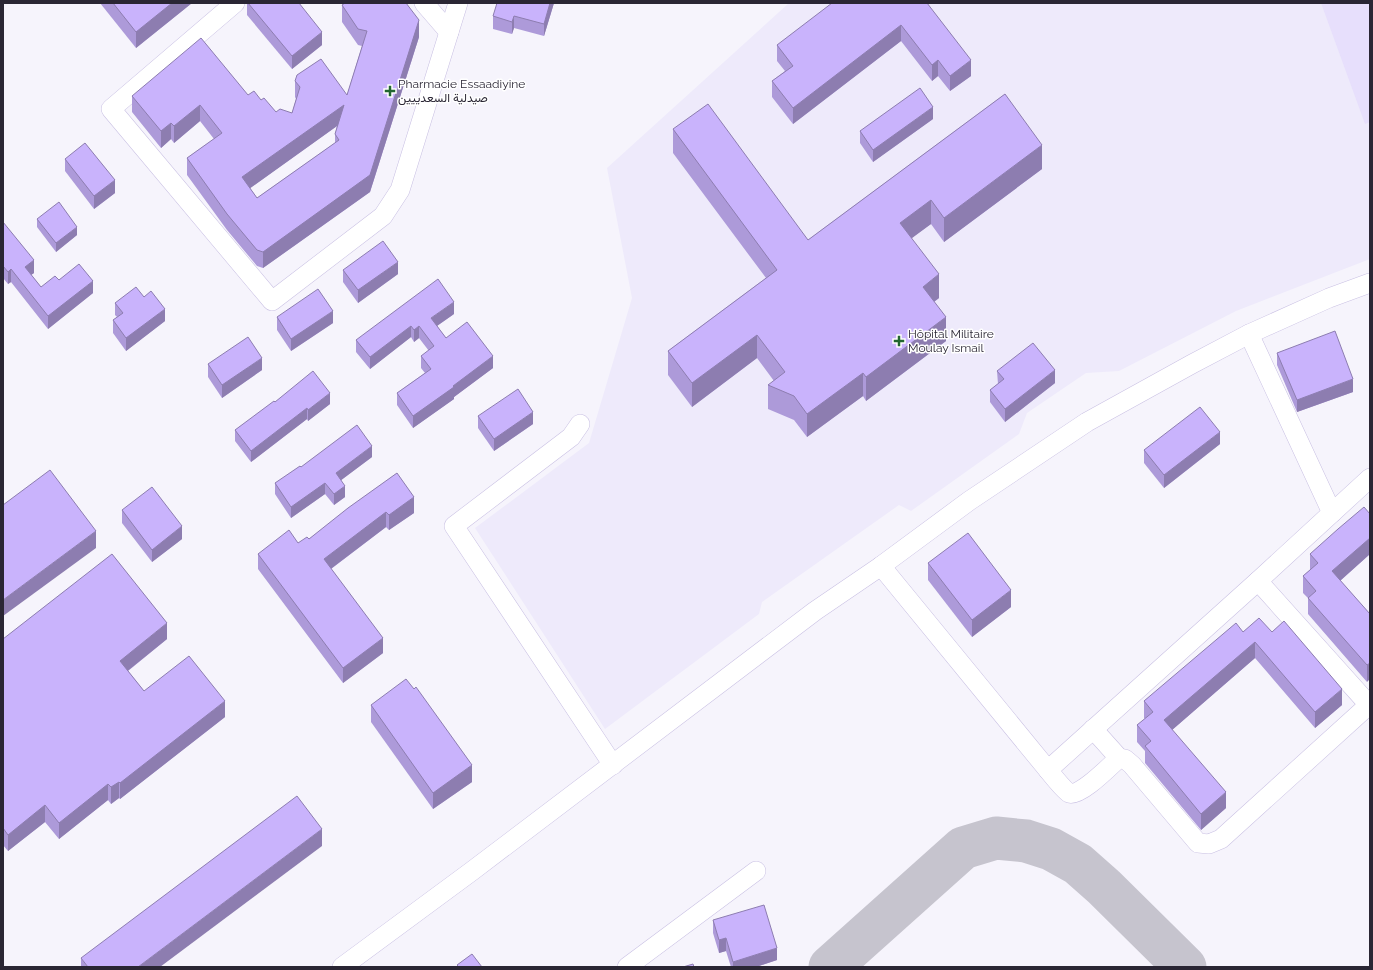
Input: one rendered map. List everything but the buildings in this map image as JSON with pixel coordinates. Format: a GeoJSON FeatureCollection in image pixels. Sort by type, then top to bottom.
{"type":"FeatureCollection","features":[{"type":"Feature","properties":{"kind":"street"},"geometry":{"type":"LineString","coordinates":[[235,3],[111,109],[272,301],[383,216],[400,190],[407,172],[458,3]]}},
{"type":"Feature","properties":{"kind":"street"},"geometry":{"type":"LineString","coordinates":[[424,3],[449,32]]}},
{"type":"Feature","properties":{"kind":"street"},"geometry":{"type":"LineString","coordinates":[[342,967],[815,611],[881,566],[969,501],[1087,422],[1249,334],[1329,298],[1370,283]]}},
{"type":"Feature","properties":{"kind":"street"},"geometry":{"type":"LineString","coordinates":[[1249,334],[1332,513]]}},
{"type":"Feature","properties":{"kind":"street"},"geometry":{"type":"LineString","coordinates":[[580,424],[571,437],[454,526],[612,764]]}},
{"type":"Feature","properties":{"kind":"street"},"geometry":{"type":"LineString","coordinates":[[1048,770],[1370,478]]}},
{"type":"Feature","properties":{"kind":"street"},"geometry":{"type":"LineString","coordinates":[[881,566],[1048,770],[1069,793],[1075,794],[1083,790],[1119,758]]}},
{"type":"Feature","properties":{"kind":"street"},"geometry":{"type":"LineString","coordinates":[[1093,729],[1119,758],[1124,759],[1132,765],[1198,843],[1209,844],[1221,839],[1370,705],[1258,581]]}},
{"type":"Feature","properties":{"kind":"street"},"geometry":{"type":"LineString","coordinates":[[627,967],[756,871]]}},
{"type":"Feature","properties":{"kind":"shaded area","name":"Hôpital Militaire Moulay Ismail"},"geometry":{"type":"Polygon","coordinates":[[[789,3],[1370,3],[1370,259],[1236,311],[1119,371],[1086,373],[1027,413],[1019,434],[911,511],[899,505],[762,602],[759,614],[605,729],[475,528],[589,443],[632,298],[607,168],[789,3]]]}},
{"type":"Feature","properties":{"kind":"shaded area"},"geometry":{"type":"Polygon","coordinates":[[[1321,3],[1370,3],[1370,122],[1365,124],[1321,3]]]}},
{"type":"Feature","properties":{"kind":"taxiway"},"geometry":{"type":"LineString","coordinates":[[830,967],[963,848],[996,838],[1026,841],[1051,849],[1078,864],[1104,887],[1185,967]]}},
{"type":"Feature","properties":{"kind":"place","name":"Pharmacie Essaadiyine صيدلية السعدييين"},"geometry":{"type":"Point","coordinates":[390,91]}},
{"type":"Feature","properties":{"kind":"place","name":"Hôpital Militaire Moulay Ismail"},"geometry":{"type":"Point","coordinates":[899,341]}}]}
